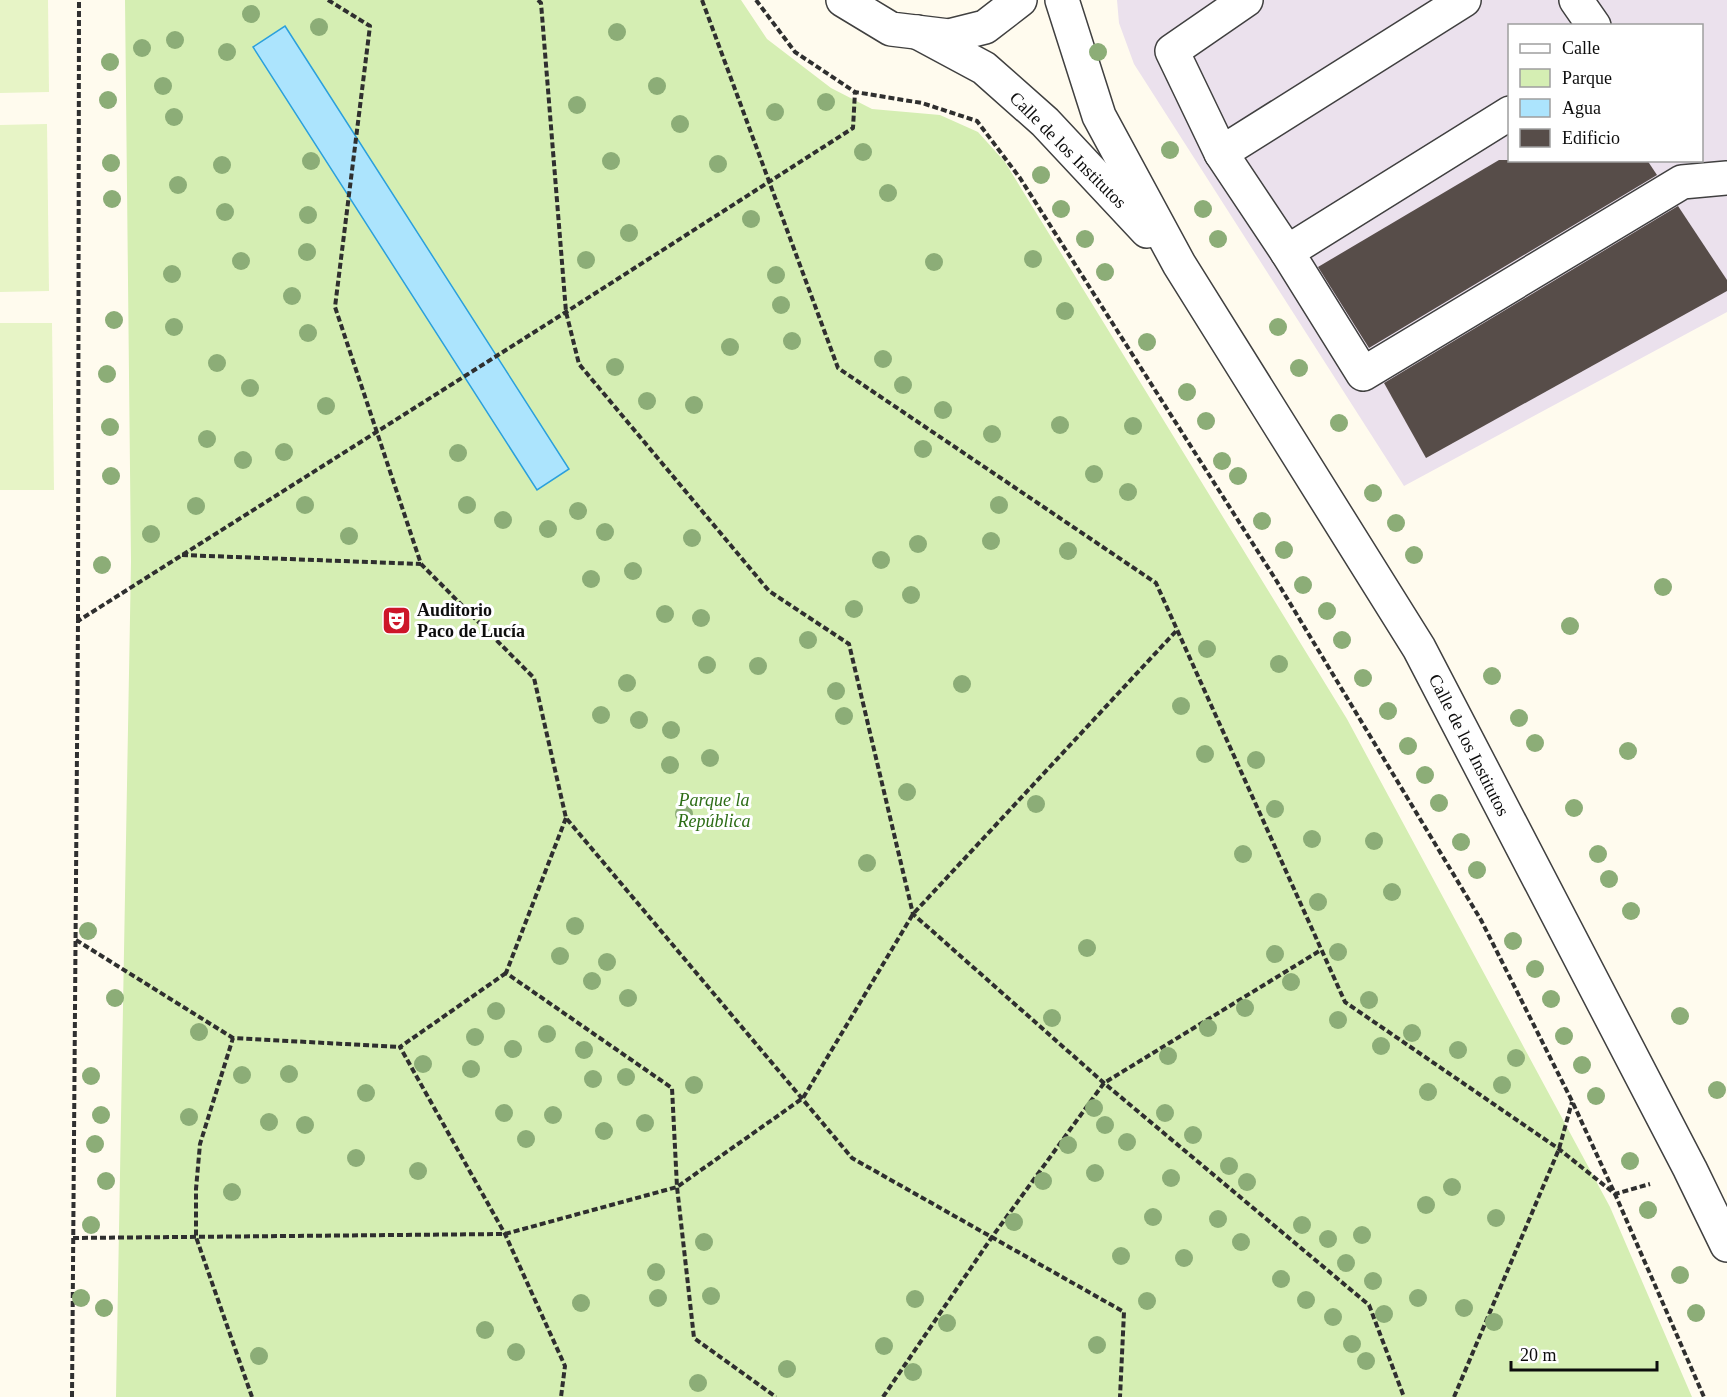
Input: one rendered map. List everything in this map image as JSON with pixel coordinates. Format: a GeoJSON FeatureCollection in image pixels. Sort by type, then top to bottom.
{"type":"FeatureCollection","features":[{"type":"Feature","properties":{"kind":"street"},"geometry":{"type":"LineString","coordinates":[[843,0],[891,29],[949,36],[985,27],[1020,0]]}},
{"type":"Feature","properties":{"kind":"street","name":"Calle de los Institutos"},"geometry":{"type":"LineString","coordinates":[[1062,0],[1099,116],[1179,264],[1419,648],[1727,1245]]}},
{"type":"Feature","properties":{"kind":"street"},"geometry":{"type":"LineString","coordinates":[[1246,0],[1172,51],[1221,153],[1287,252],[1363,374],[1676,171],[1727,178]]}},
{"type":"Feature","properties":{"kind":"street"},"geometry":{"type":"LineString","coordinates":[[1221,153],[1464,0]]}},
{"type":"Feature","properties":{"kind":"street"},"geometry":{"type":"LineString","coordinates":[[1576,0],[1593,24]]}},
{"type":"Feature","properties":{"kind":"street","name":"Calle de los Institutos"},"geometry":{"type":"LineString","coordinates":[[917,32],[984,69],[1045,122],[1179,264]]}},
{"type":"Feature","properties":{"kind":"street"},"geometry":{"type":"LineString","coordinates":[[1287,252],[1508,114]]}},
{"type":"Feature","properties":{"kind":"path"},"geometry":{"type":"LineString","coordinates":[[72,1397],[78,621],[79,0]]}},
{"type":"Feature","properties":{"kind":"path"},"geometry":{"type":"LineString","coordinates":[[328,0],[370,26],[335,307],[421,564],[534,678],[566,818],[852,1158],[1124,1311],[1120,1397]]}},
{"type":"Feature","properties":{"kind":"path"},"geometry":{"type":"LineString","coordinates":[[538,0],[541,3],[567,312],[579,364],[769,591],[849,644],[913,914],[1104,1083],[1369,1305],[1404,1397]]}},
{"type":"Feature","properties":{"kind":"path"},"geometry":{"type":"LineString","coordinates":[[702,0],[838,368],[1156,583],[1345,1002],[1559,1149],[1615,1194]]}},
{"type":"Feature","properties":{"kind":"path"},"geometry":{"type":"LineString","coordinates":[[756,0],[795,52],[855,92],[921,104],[977,121],[1020,178],[1276,580],[1481,920],[1572,1101],[1704,1397]]}},
{"type":"Feature","properties":{"kind":"path"},"geometry":{"type":"LineString","coordinates":[[78,621],[853,128],[855,92]]}},
{"type":"Feature","properties":{"kind":"path"},"geometry":{"type":"LineString","coordinates":[[182,555],[421,564]]}},
{"type":"Feature","properties":{"kind":"path"},"geometry":{"type":"LineString","coordinates":[[73,1238],[505,1234],[676,1187],[803,1098],[913,914],[1178,629]]}},
{"type":"Feature","properties":{"kind":"path"},"geometry":{"type":"LineString","coordinates":[[75,940],[233,1038],[400,1047],[506,973],[566,818]]}},
{"type":"Feature","properties":{"kind":"path"},"geometry":{"type":"LineString","coordinates":[[882,1397],[992,1237],[1104,1083],[1321,950]]}},
{"type":"Feature","properties":{"kind":"path"},"geometry":{"type":"LineString","coordinates":[[506,973],[672,1088],[676,1187],[694,1338],[776,1397]]}},
{"type":"Feature","properties":{"kind":"path"},"geometry":{"type":"LineString","coordinates":[[233,1038],[200,1144],[196,1189],[196,1237],[252,1397]]}},
{"type":"Feature","properties":{"kind":"path"},"geometry":{"type":"LineString","coordinates":[[400,1047],[505,1234],[565,1366],[561,1397]]}},
{"type":"Feature","properties":{"kind":"path"},"geometry":{"type":"LineString","coordinates":[[1454,1397],[1559,1149],[1572,1101]]}},
{"type":"Feature","properties":{"kind":"path"},"geometry":{"type":"LineString","coordinates":[[1615,1194],[1659,1181]]}},
{"type":"Feature","properties":{"kind":"shaded area"},"geometry":{"type":"Polygon","coordinates":[[[1117,0],[1727,0],[1727,312],[1404,486],[1134,64],[1119,23],[1117,0]]]}},
{"type":"Feature","properties":{"kind":"green space"},"geometry":{"type":"Polygon","coordinates":[[[0,0],[48,0],[49,92],[0,93],[0,0]]]}},
{"type":"Feature","properties":{"kind":"green space","name":"Parque la República"},"geometry":{"type":"Polygon","coordinates":[[[125,0],[741,0],[767,39],[831,88],[872,109],[940,115],[978,132],[1005,162],[1347,719],[1610,1207],[1692,1397],[116,1397],[131,562],[125,0]]]}},
{"type":"Feature","properties":{"kind":"green space"},"geometry":{"type":"Polygon","coordinates":[[[47,124],[49,291],[0,292],[0,125],[47,124]]]}},
{"type":"Feature","properties":{"kind":"green space"},"geometry":{"type":"Polygon","coordinates":[[[0,323],[52,323],[54,490],[0,490],[0,323]]]}},
{"type":"Feature","properties":{"kind":"water"},"geometry":{"type":"Polygon","coordinates":[[[285,26],[569,469],[537,490],[253,47],[285,26]]]}},
{"type":"Feature","properties":{"kind":"building"},"geometry":{"type":"Polygon","coordinates":[[[1499,160],[1508,160],[1508,162],[1648,162],[1657,175],[1369,348],[1318,267],[1499,160]]]}},
{"type":"Feature","properties":{"kind":"building"},"geometry":{"type":"Polygon","coordinates":[[[1678,206],[1727,280],[1727,291],[1426,458],[1384,383],[1678,206]]]}},
{"type":"Feature","properties":{"kind":"place","name":"Auditorio Paco de Lucía"},"geometry":{"type":"Point","coordinates":[396,620]}}]}
